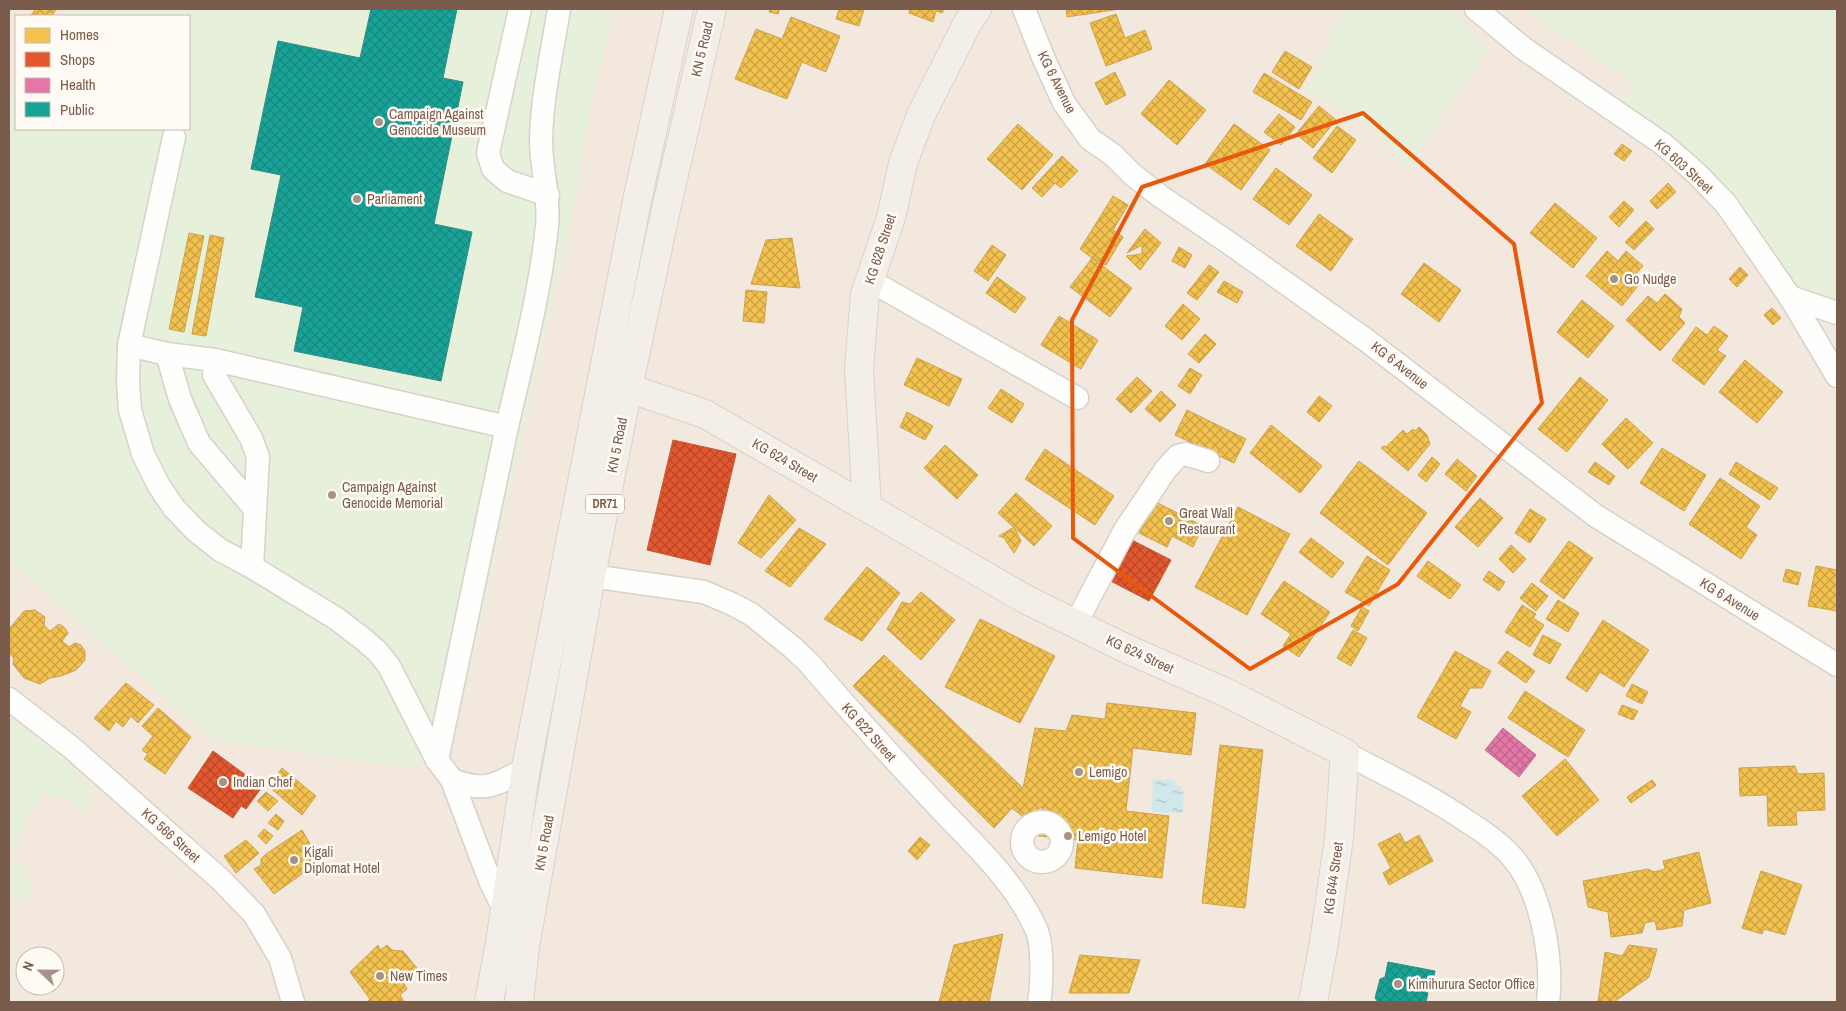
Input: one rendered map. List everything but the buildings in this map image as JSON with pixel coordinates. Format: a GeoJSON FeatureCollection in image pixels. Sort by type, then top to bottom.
{"type":"FeatureCollection","features":[{"type":"Feature","properties":{"kind":"main road","name":"KN 5 Road"},"geometry":{"type":"LineString","coordinates":[[519,1002],[513,945],[504,909],[526,768],[635,215],[679,9]]}},
{"type":"Feature","properties":{"kind":"main road","name":"KN 5 Road"},"geometry":{"type":"LineString","coordinates":[[488,1002],[513,945],[666,209],[712,9]]}},
{"type":"Feature","properties":{"kind":"main road","name":"KG 628 Street"},"geometry":{"type":"LineString","coordinates":[[867,507],[859,369],[865,294],[891,218],[903,163],[921,115],[967,24],[977,9]]}},
{"type":"Feature","properties":{"kind":"main road","name":"KG 624 Street"},"geometry":{"type":"LineString","coordinates":[[628,388],[705,414],[1027,600],[1127,649],[1227,693],[1345,753]]}},
{"type":"Feature","properties":{"kind":"main road","name":"KG 644 Street"},"geometry":{"type":"LineString","coordinates":[[1313,1002],[1340,838],[1345,753]]}},
{"type":"Feature","properties":{"kind":"street"},"geometry":{"type":"LineString","coordinates":[[520,9],[488,153],[493,169],[507,181],[548,196]]}},
{"type":"Feature","properties":{"kind":"street"},"geometry":{"type":"LineString","coordinates":[[437,760],[534,308],[547,226],[548,196],[541,142],[542,110],[559,9]]}},
{"type":"Feature","properties":{"kind":"street","name":"KG 6 Avenue"},"geometry":{"type":"LineString","coordinates":[[1024,9],[1064,103],[1090,138],[1113,155],[1133,175],[1160,196],[1366,340],[1596,516],[1837,665]]}},
{"type":"Feature","properties":{"kind":"street","name":"KG 603 Street"},"geometry":{"type":"LineString","coordinates":[[1476,9],[1523,48],[1663,144],[1696,173],[1726,204],[1790,297],[1837,376]]}},
{"type":"Feature","properties":{"kind":"street"},"geometry":{"type":"LineString","coordinates":[[174,138],[129,345],[128,382],[130,410],[143,454],[159,486],[174,508],[196,532],[220,550],[252,567],[337,619],[377,651],[389,666],[437,760],[452,780],[490,881],[504,909]]}},
{"type":"Feature","properties":{"kind":"street"},"geometry":{"type":"LineString","coordinates":[[869,280],[1077,398]]}},
{"type":"Feature","properties":{"kind":"street"},"geometry":{"type":"LineString","coordinates":[[1790,297],[1837,313]]}},
{"type":"Feature","properties":{"kind":"street"},"geometry":{"type":"LineString","coordinates":[[129,345],[167,354],[214,360],[507,427]]}},
{"type":"Feature","properties":{"kind":"street"},"geometry":{"type":"LineString","coordinates":[[167,354],[180,399],[199,443],[254,509]]}},
{"type":"Feature","properties":{"kind":"street"},"geometry":{"type":"LineString","coordinates":[[214,360],[214,375],[251,438],[258,457],[252,567]]}},
{"type":"Feature","properties":{"kind":"street"},"geometry":{"type":"LineString","coordinates":[[1076,623],[1125,530],[1166,468],[1178,456],[1185,454],[1208,461]]}},
{"type":"Feature","properties":{"kind":"street","name":"KG 622 Street"},"geometry":{"type":"LineString","coordinates":[[591,576],[704,592],[751,614],[809,663],[904,770],[993,865],[1024,907],[1038,933],[1041,961],[1039,1002]]}},
{"type":"Feature","properties":{"kind":"street","name":"KG 566 Street"},"geometry":{"type":"LineString","coordinates":[[9,699],[72,748],[220,879],[254,914],[280,958],[293,1002]]}},
{"type":"Feature","properties":{"kind":"street","name":"KG 624 Street"},"geometry":{"type":"LineString","coordinates":[[1345,753],[1416,789],[1448,808],[1494,839],[1514,859],[1529,885],[1541,918],[1547,942],[1548,1002]]}},
{"type":"Feature","properties":{"kind":"street"},"geometry":{"type":"LineString","coordinates":[[452,780],[467,786],[482,787],[495,784],[526,768]]}},
{"type":"Feature","properties":{"kind":"street"},"geometry":{"type":"LineString","coordinates":[[1010,887],[1038,862],[1051,860],[1060,850],[1061,838],[1054,827],[1042,822],[1030,826],[1023,837],[1022,843],[1027,855],[1038,862]]}},
{"type":"Feature","properties":{"kind":"street"},"geometry":{"type":"LineString","coordinates":[[993,865],[1022,843]]}},
{"type":"Feature","properties":{"kind":"highlighted area"},"geometry":{"type":"Polygon","coordinates":[[[1363,113],[1514,244],[1542,403],[1398,584],[1250,669],[1073,538],[1072,320],[1142,187],[1363,113]]]}},
{"type":"Feature","properties":{"kind":"shaded area"},"geometry":{"type":"Polygon","coordinates":[[[9,9],[1837,9],[1837,1002],[9,1002],[9,9]]]}},
{"type":"Feature","properties":{"kind":"green space"},"geometry":{"type":"Polygon","coordinates":[[[66,9],[613,9],[590,111],[571,221],[453,747],[411,768],[213,740],[9,561],[9,97],[15,88],[15,130],[190,130],[190,15],[62,15],[66,9]]]}},
{"type":"Feature","properties":{"kind":"green space"},"geometry":{"type":"Polygon","coordinates":[[[1344,9],[1451,9],[1488,50],[1406,168],[1369,125],[1306,91],[1344,9]]]}},
{"type":"Feature","properties":{"kind":"green space"},"geometry":{"type":"Polygon","coordinates":[[[1523,9],[1837,9],[1837,313],[1790,297],[1726,204],[1613,110],[1635,84],[1523,9]]]}},
{"type":"Feature","properties":{"kind":"green space"},"geometry":{"type":"Polygon","coordinates":[[[9,720],[29,732],[63,758],[95,793],[86,814],[71,799],[42,794],[28,816],[9,858],[9,720]]]}},
{"type":"Feature","properties":{"kind":"green space"},"geometry":{"type":"Polygon","coordinates":[[[9,858],[29,868],[31,901],[9,892],[9,858]]]}},
{"type":"Feature","properties":{"kind":"water"},"geometry":{"type":"Polygon","coordinates":[[[1153,779],[1173,780],[1184,792],[1183,813],[1152,812],[1153,779]]]}},
{"type":"Feature","properties":{"kind":"place","name":"Campaign Against Genocide Museum"},"geometry":{"type":"Point","coordinates":[379,122]}},
{"type":"Feature","properties":{"kind":"place","name":"Parliament"},"geometry":{"type":"Point","coordinates":[357,199]}},
{"type":"Feature","properties":{"kind":"place","name":"Go Nudge"},"geometry":{"type":"Point","coordinates":[1614,279]}},
{"type":"Feature","properties":{"kind":"place","name":"Campaign Against Genocide Memorial"},"geometry":{"type":"Point","coordinates":[332,495]}},
{"type":"Feature","properties":{"kind":"place","name":"Great Wall Restaurant"},"geometry":{"type":"Point","coordinates":[1169,521]}},
{"type":"Feature","properties":{"kind":"place","name":"Lemigo"},"geometry":{"type":"Point","coordinates":[1079,772]}},
{"type":"Feature","properties":{"kind":"place","name":"Indian Chef"},"geometry":{"type":"Point","coordinates":[223,782]}},
{"type":"Feature","properties":{"kind":"place","name":"Lemigo Hotel"},"geometry":{"type":"Point","coordinates":[1068,836]}},
{"type":"Feature","properties":{"kind":"place","name":"Kigali Diplomat Hotel"},"geometry":{"type":"Point","coordinates":[294,860]}},
{"type":"Feature","properties":{"kind":"place","name":"New Times"},"geometry":{"type":"Point","coordinates":[380,976]}},
{"type":"Feature","properties":{"kind":"place","name":"Kimihurura Sector Office"},"geometry":{"type":"Point","coordinates":[1398,984]}}]}
